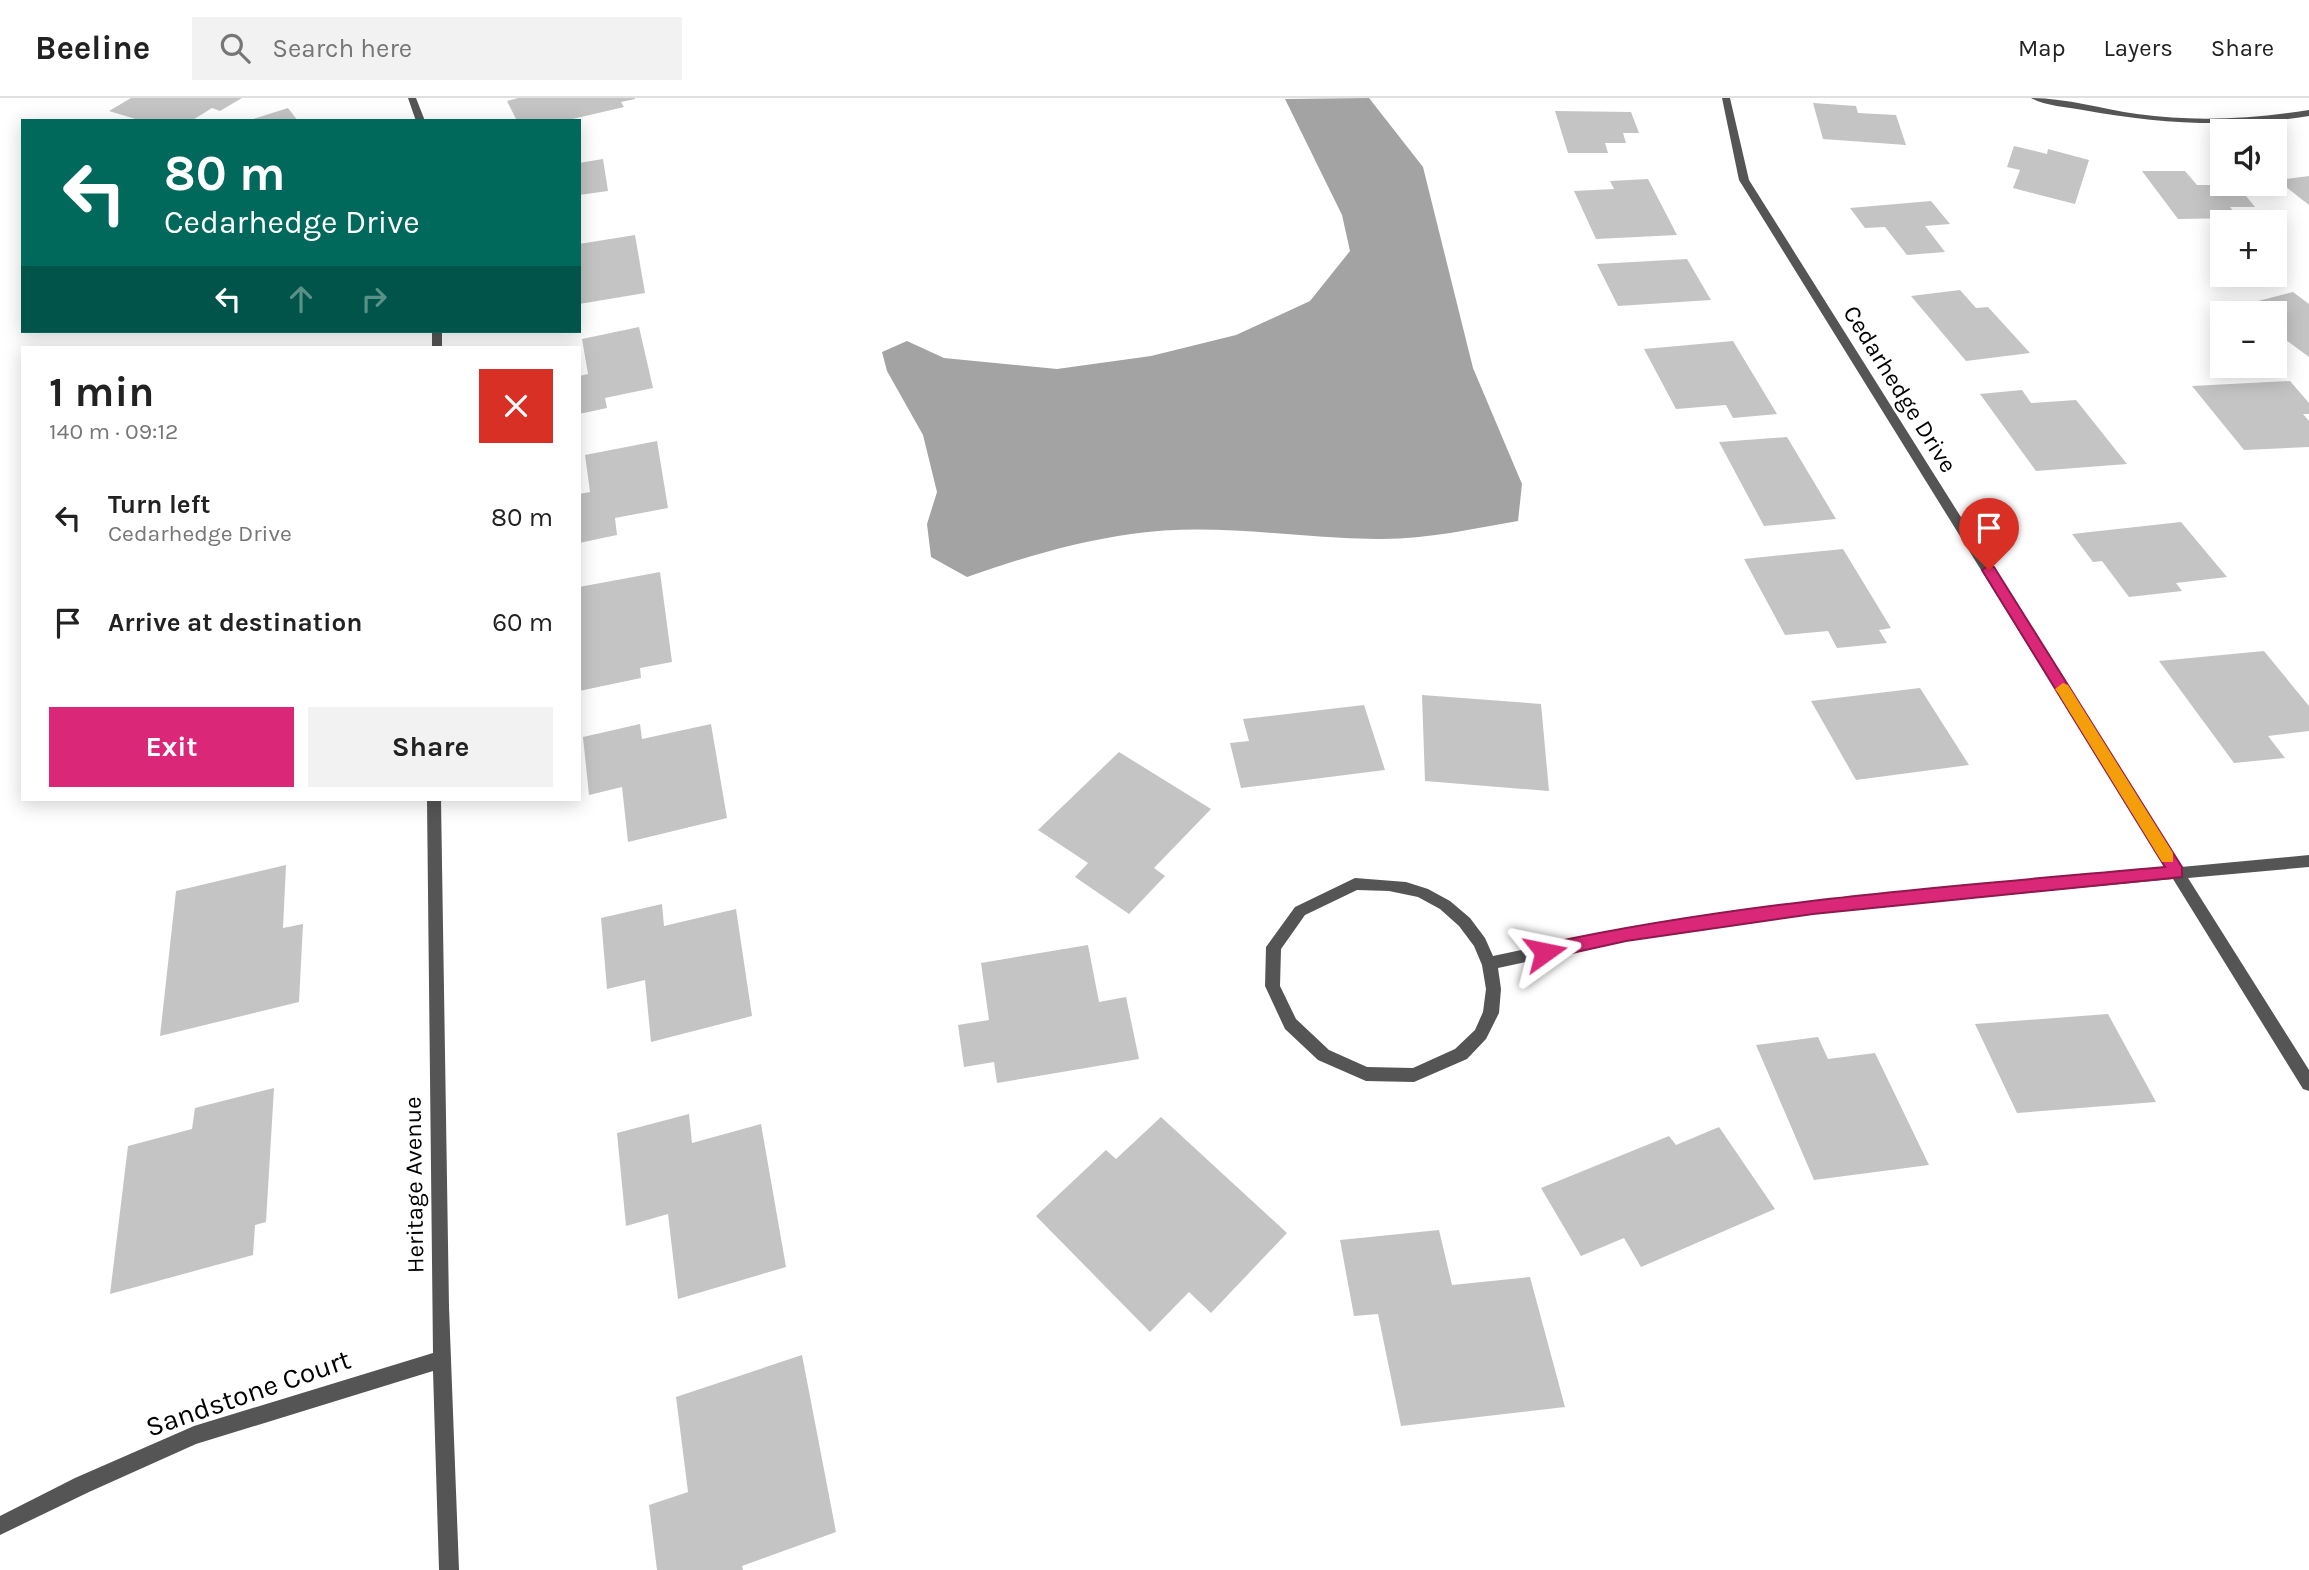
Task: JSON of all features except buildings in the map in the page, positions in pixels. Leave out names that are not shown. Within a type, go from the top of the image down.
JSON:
[{"type":"street","points":[[412,98],[420,119]]},
{"type":"street","name":"Cedarhedge Drive","points":[[1726,98],[1744,180],[2309,1084]]},
{"type":"street","points":[[2035,98],[2171,123],[2256,121],[2309,113]]},
{"type":"street","name":"Heritage Avenue","points":[[434,801],[449,1570]]},
{"type":"street","points":[[1491,963],[1626,934],[1813,907],[2309,861]]},
{"type":"street","points":[[1355,884],[1389,884],[1423,893],[1453,911],[1476,935],[1491,963],[1494,997],[1484,1028],[1462,1054],[1430,1071],[1392,1076],[1353,1070],[1317,1052],[1289,1026],[1274,995],[1271,963],[1278,934],[1298,910],[1323,893],[1355,884]]},
{"type":"street","name":"Sandstone Court","points":[[0,1526],[82,1485],[194,1435],[443,1359]]},
{"type":"shaded area","points":[[1369,98],[1423,167],[1473,368],[1522,484],[1518,521],[1394,539],[1223,530],[1131,534],[1069,546],[967,577],[931,557],[927,524],[937,492],[923,435],[887,371],[882,352],[907,341],[944,358],[1057,369],[1151,356],[1236,335],[1310,301],[1350,251],[1342,215],[1285,99]]},
{"type":"slow traffic","points":[[2063,689],[2167,858]]},
{"type":"route","points":[[1545,952],[1626,934],[1813,907],[2177,872],[1989,570]]}]
